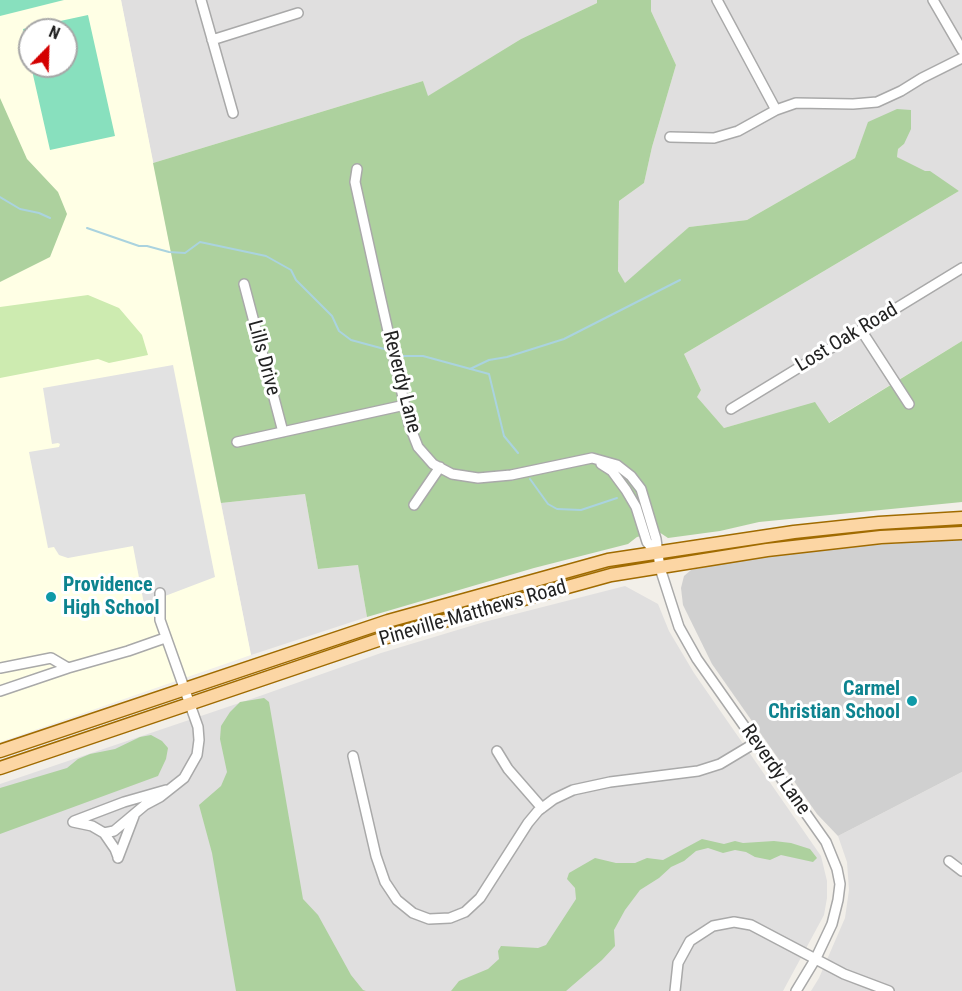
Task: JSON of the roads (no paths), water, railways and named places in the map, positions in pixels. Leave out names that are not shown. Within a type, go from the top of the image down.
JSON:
[{"type":"main road","name":"Pineville-Matthews Road","points":[[0,768],[388,621],[608,561],[794,532],[879,523],[962,518]]},
{"type":"main road","name":"Pineville-Matthews Road","points":[[0,751],[393,635],[611,575],[880,537],[962,533]]},
{"type":"street","points":[[201,0],[233,113]]},
{"type":"street","points":[[717,0],[776,110]]},
{"type":"street","points":[[933,0],[962,50]]},
{"type":"street","points":[[212,40],[298,13]]},
{"type":"street","points":[[670,137],[714,138],[738,131],[776,110],[796,103],[877,102],[962,58]]},
{"type":"street","name":"Reverdy Lane","points":[[357,169],[355,182],[409,424],[418,447],[433,464],[452,474],[478,478],[511,475],[592,458],[617,465],[631,476],[641,489],[656,539],[660,568],[679,627],[697,659],[826,842],[837,869],[840,884],[832,924],[816,958],[796,991]]},
{"type":"street","name":"Lost Oak Road","points":[[731,409],[962,268]]},
{"type":"street","name":"Lills Drive","points":[[244,284],[283,432]]},
{"type":"street","points":[[861,330],[909,404]]},
{"type":"street","points":[[237,442],[405,405]]},
{"type":"street","points":[[414,505],[440,467]]},
{"type":"street","points":[[160,593],[158,610],[165,638],[199,734],[197,755],[184,778],[168,790],[136,812],[114,831],[102,831],[87,824],[73,822],[102,810],[168,790]]},
{"type":"street","points":[[0,691],[165,638]]},
{"type":"street","points":[[0,668],[51,658],[68,668]]},
{"type":"street","points":[[353,756],[376,856],[385,882],[397,900],[413,913],[429,919],[450,918],[465,912],[480,898],[528,823],[554,799],[573,790],[610,782],[698,771],[720,764],[755,743]]},
{"type":"street","points":[[497,751],[508,769],[542,808]]},
{"type":"street","points":[[102,810],[99,818],[102,831],[115,849],[118,858],[136,812]]},
{"type":"street","points":[[949,861],[962,871]]},
{"type":"street","points":[[675,991],[678,963],[685,948],[696,935],[706,928],[734,922],[751,925],[844,974],[889,991]]},
{"type":"waterway","points":[[0,197],[20,209],[50,218]]},
{"type":"waterway","points":[[87,228],[139,246],[169,252],[185,253],[200,242],[266,256],[291,270],[296,280],[332,316],[339,331],[351,340],[388,350]]},
{"type":"waterway","points":[[470,369],[489,360],[507,357],[564,339],[680,280]]},
{"type":"waterway","points":[[401,356],[423,356],[489,374],[504,436],[518,453]]},
{"type":"waterway","points":[[530,479],[548,504],[557,509],[581,510],[617,498]]},
{"type":"place","name":"Providence High School","points":[[51,597]]},
{"type":"place","name":"Carmel Christian School","points":[[912,701]]}]
